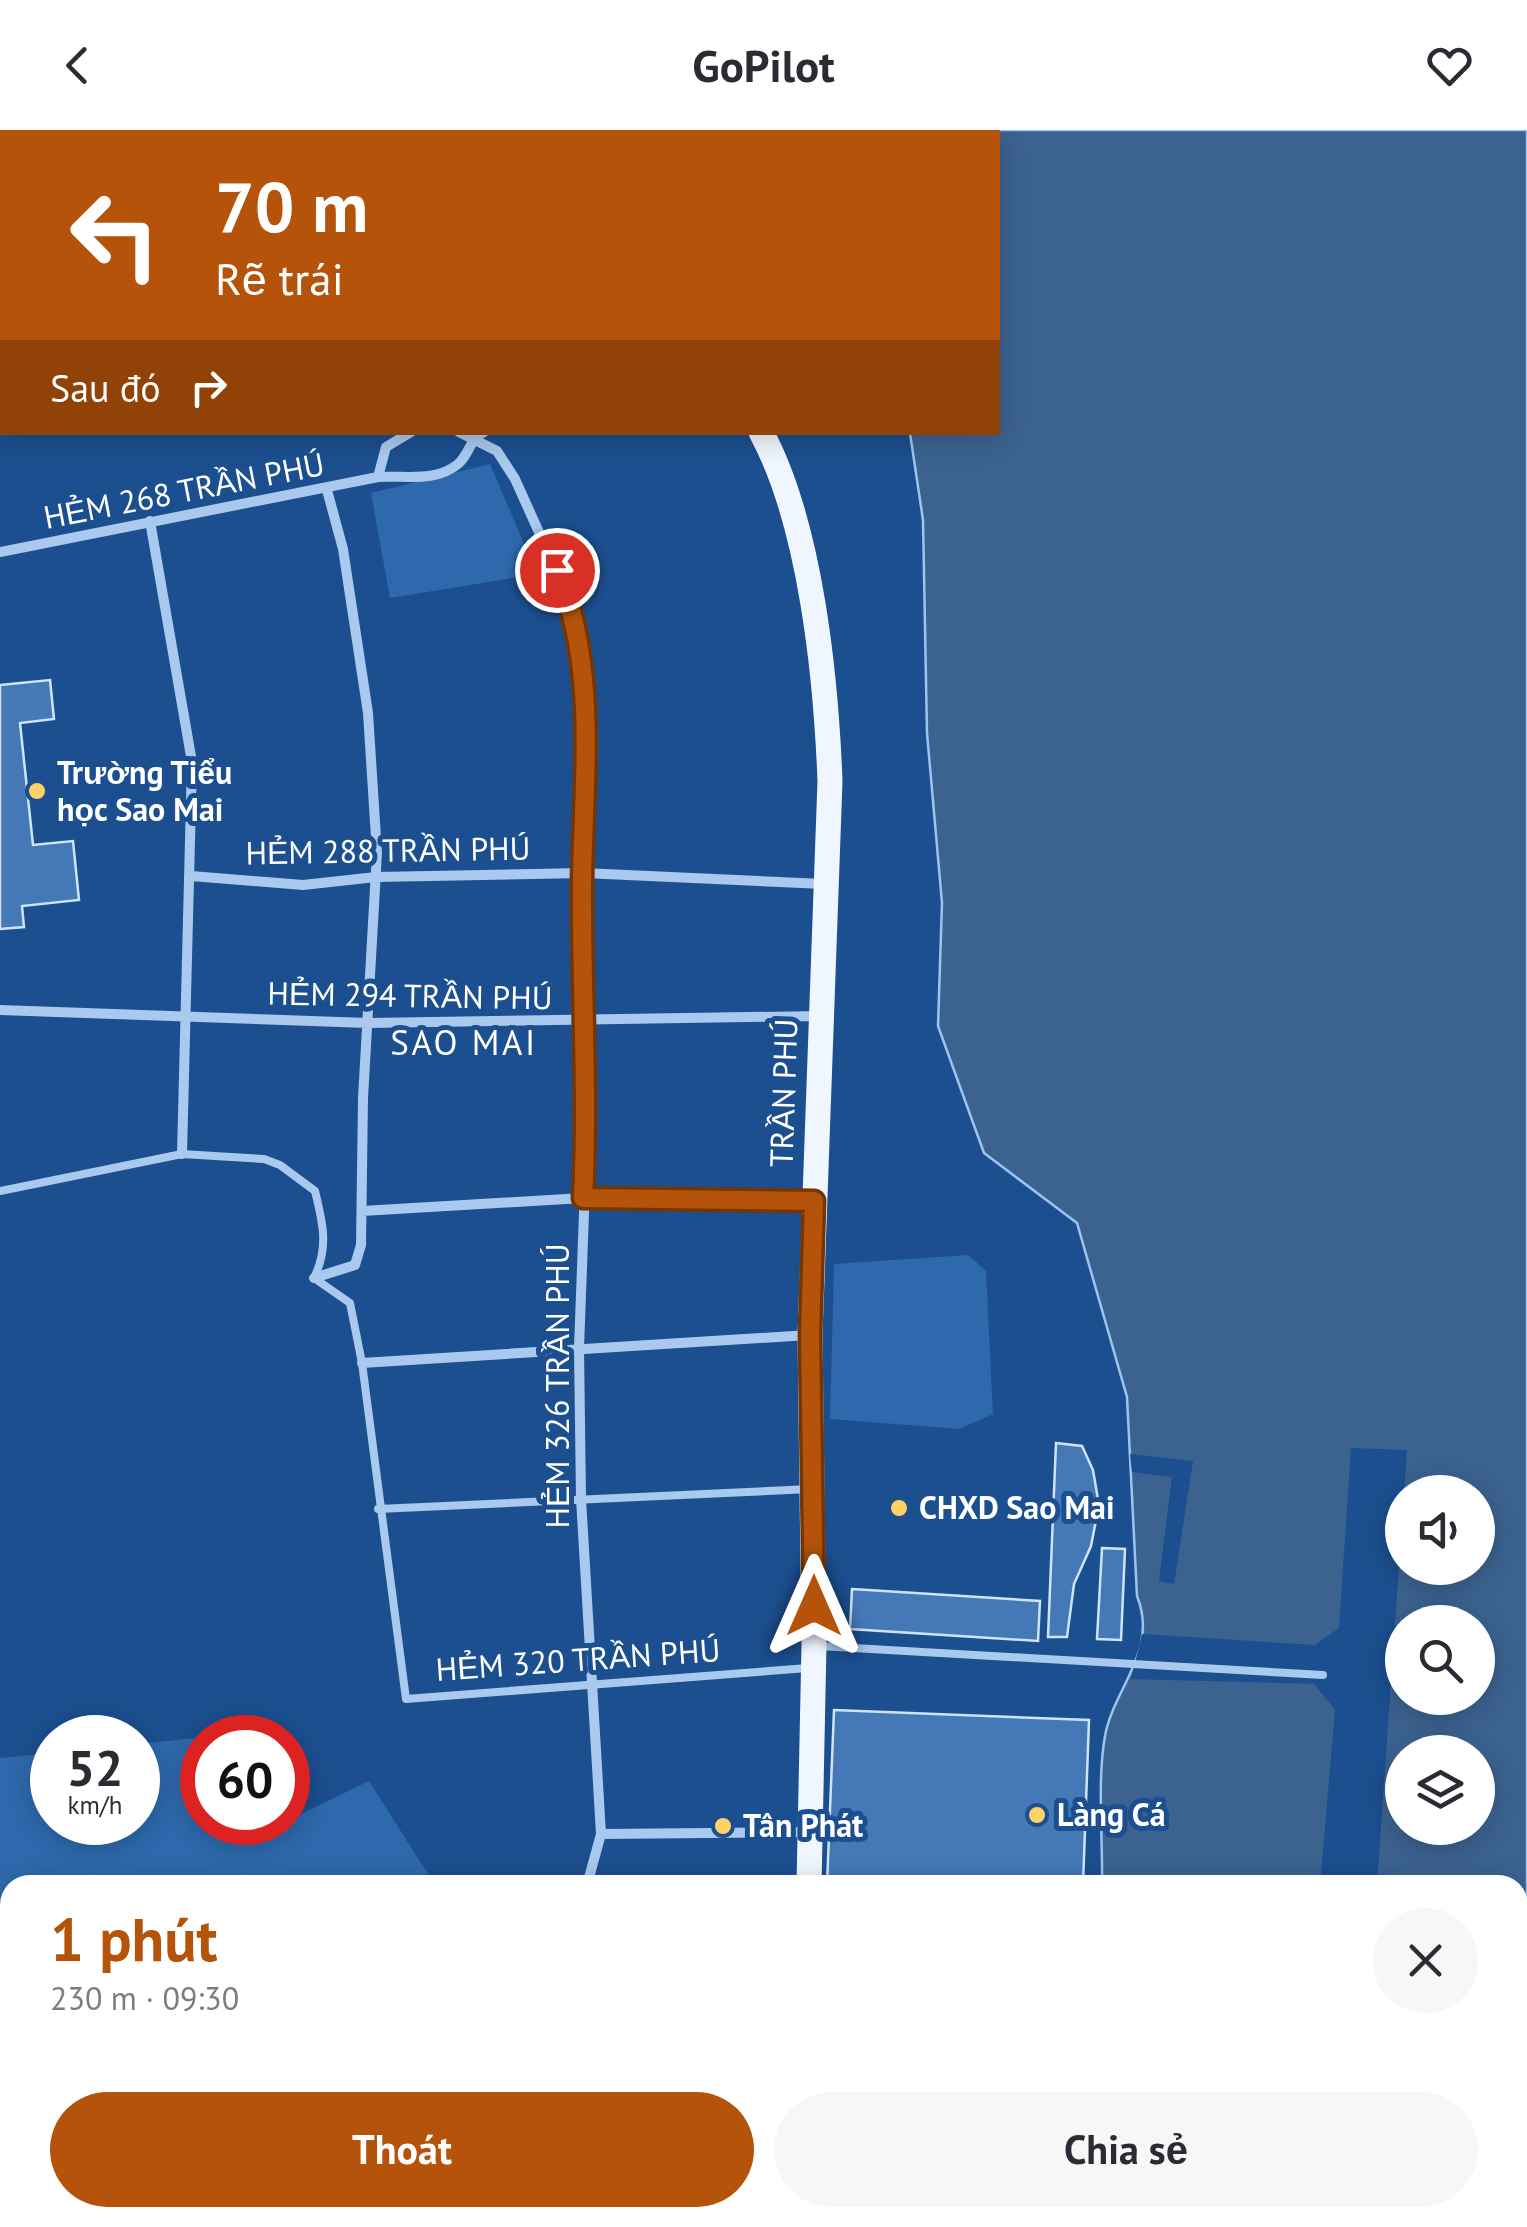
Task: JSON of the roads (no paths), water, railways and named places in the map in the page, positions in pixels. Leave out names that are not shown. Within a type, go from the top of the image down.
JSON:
[{"type":"main road","name":"TRẦN PHÚ","points":[[761,435],[794,523],[827,708],[830,782],[810,1335],[814,1656],[810,1875]]},
{"type":"street","points":[[378,477],[386,448],[406,435]]},
{"type":"street","name":"HẺM 268 TRẦN PHÚ","points":[[0,552],[378,477],[422,478],[460,463],[476,435]]},
{"type":"street","name":"HẺM 326 TRẦN PHÚ","points":[[478,435],[497,451],[515,479],[570,599],[584,668],[581,1500],[601,1834],[590,1875]]},
{"type":"street","points":[[314,1278],[355,1266],[361,1246],[376,877],[368,713],[344,548],[327,490]]},
{"type":"street","points":[[150,521],[192,762],[182,1154]]},
{"type":"street","name":"HẺM 288 TRẦN PHÚ","points":[[191,876],[303,884],[376,877],[582,873],[825,884]]},
{"type":"street","name":"HẺM 294 TRẦN PHÚ","points":[[0,1010],[368,1023],[819,1016]]},
{"type":"street","points":[[362,1211],[583,1198],[814,1201]]},
{"type":"street","points":[[362,1364],[810,1335]]},
{"type":"street","points":[[601,1834],[812,1832]]},
{"type":"lane","points":[[0,1191],[182,1154],[264,1159],[280,1165],[315,1192],[326,1235],[323,1259],[314,1278],[350,1303],[362,1364],[378,1509],[814,1488]]},
{"type":"lane","name":"HẺM 320 TRẦN PHÚ","points":[[378,1509],[406,1698],[814,1656],[1323,1674]]},
{"type":"place","name":"Trường Tiểu học Sao Mai","points":[[37,791]]},
{"type":"place","name":"CHXD Sao Mai","points":[[899,1508]]},
{"type":"place","name":"Làng Cá","points":[[1037,1815]]},
{"type":"place","name":"Tân Phát","points":[[723,1826]]},
{"type":"district","name":"SAO MAI","points":[[464,1043]]}]
